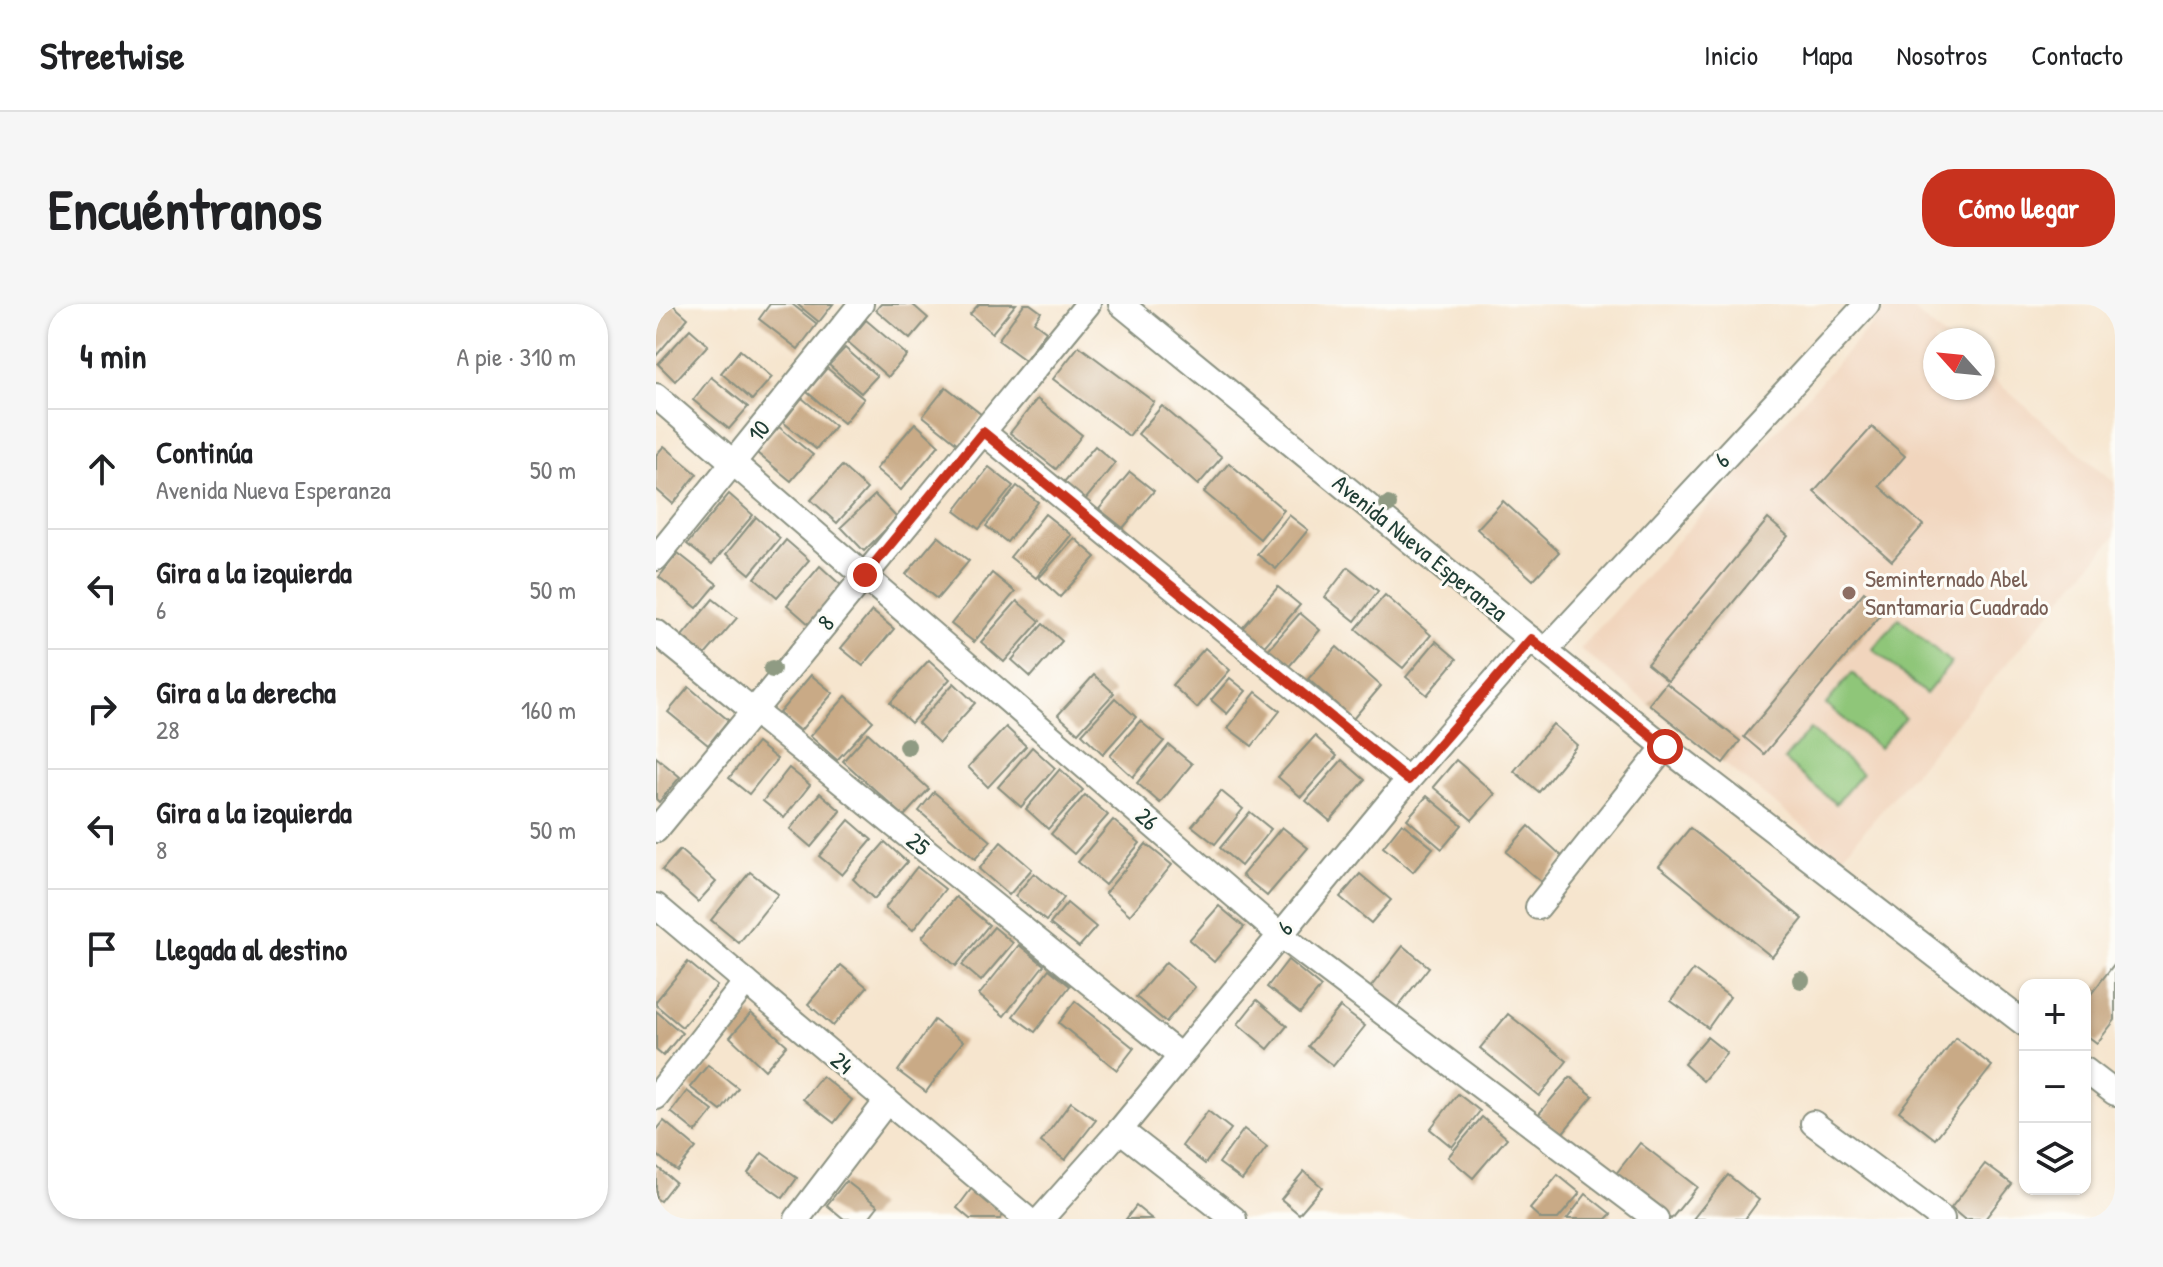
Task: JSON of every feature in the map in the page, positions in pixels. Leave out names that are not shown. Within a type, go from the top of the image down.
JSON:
[{"type":"street","name":"10","points":[[656,558],[861,304]]},
{"type":"street","name":"8","points":[[656,830],[1088,304]]},
{"type":"street","name":"Avenida Nueva Esperanza","points":[[1121,304],[1665,747],[2019,1019]]},
{"type":"street","name":"6","points":[[1041,1219],[1120,1130],[1408,780],[1867,304]]},
{"type":"street","name":"26","points":[[656,396],[1279,934],[1656,1219]]},
{"type":"street","points":[[983,432],[1408,780]]},
{"type":"street","name":"25","points":[[656,632],[1180,1056]]},
{"type":"street","points":[[1538,907],[1665,747]]},
{"type":"street","name":"24","points":[[656,906],[1027,1219]]},
{"type":"street","points":[[656,1097],[746,982]]},
{"type":"street","points":[[2091,1075],[2115,1093]]},
{"type":"street","points":[[797,1219],[887,1101]]},
{"type":"street","points":[[1813,1123],[1942,1219]]},
{"type":"street","points":[[1120,1130],[1234,1219]]},
{"type":"shaded area","name":"Seminternado Abel Santamaria Cuadrado","points":[[1890,304],[1906,304],[1934,328],[1923,328],[1923,400],[1995,400],[1995,380],[2115,483],[2115,536],[1842,857],[1580,649]]},
{"type":"green space","points":[[1899,618],[1951,663],[1926,694],[1873,649]]},
{"type":"green space","points":[[1852,673],[1905,718],[1879,748],[1826,704]]},
{"type":"green space","points":[[1810,729],[1862,773],[1836,804],[1784,760]]},
{"type":"building","points":[[665,304],[672,304],[688,318],[656,356],[656,315]]},
{"type":"building","points":[[770,304],[792,304],[817,324],[798,349],[759,319]]},
{"type":"building","points":[[797,304],[833,304],[819,322]]},
{"type":"building","points":[[881,304],[912,304],[928,318],[910,339],[876,310]]},
{"type":"building","points":[[979,304],[1016,304],[992,333],[970,314]]},
{"type":"building","points":[[1024,304],[1030,304],[1041,312],[1034,322],[1046,331],[1025,360],[998,340]]},
{"type":"building","points":[[866,320],[907,355],[888,377],[848,342]]},
{"type":"building","points":[[690,329],[708,345],[675,381],[658,364]]},
{"type":"building","points":[[1079,346],[1154,402],[1129,436],[1053,379]]},
{"type":"building","points":[[845,348],[877,376],[861,393],[829,365]]},
{"type":"building","points":[[740,350],[772,377],[752,400],[721,373]]},
{"type":"building","points":[[827,368],[864,399],[844,423],[807,392]]},
{"type":"building","points":[[711,377],[748,407],[729,429],[693,400]]},
{"type":"building","points":[[946,387],[982,415],[958,444],[923,416]]},
{"type":"building","points":[[802,398],[835,426],[816,449],[783,422]]},
{"type":"building","points":[[1037,399],[1082,435],[1056,469],[1010,433]]},
{"type":"building","points":[[1162,406],[1222,457],[1198,485],[1138,434]]},
{"type":"building","points":[[915,423],[939,445],[901,490],[876,469]]},
{"type":"building","points":[[779,427],[813,455],[791,481],[757,453]]},
{"type":"building","points":[[1872,427],[1905,456],[1879,486],[1923,525],[1892,561],[1814,492]]},
{"type":"building","points":[[664,446],[697,474],[673,504],[656,489],[656,455]]},
{"type":"building","points":[[1095,446],[1115,463],[1085,500],[1064,482]]},
{"type":"building","points":[[1229,463],[1284,510],[1260,539],[1204,492]]},
{"type":"building","points":[[842,466],[867,489],[837,523],[811,500]]},
{"type":"building","points":[[989,467],[1013,486],[979,529],[955,511]]},
{"type":"building","points":[[1130,472],[1154,491],[1123,528],[1099,509]]},
{"type":"building","points":[[1017,486],[1038,502],[1007,542],[986,526]]},
{"type":"building","points":[[729,494],[753,515],[712,564],[687,544]]},
{"type":"building","points":[[875,495],[897,518],[864,551],[841,527]]},
{"type":"building","points":[[1503,501],[1559,552],[1533,580],[1477,529]]},
{"type":"building","points":[[1045,514],[1071,535],[1036,578],[1010,557]]},
{"type":"building","points":[[1289,515],[1308,530],[1276,569],[1257,554]]},
{"type":"building","points":[[756,517],[780,538],[750,574],[726,554]]},
{"type":"building","points":[[1768,519],[1788,536],[1668,681],[1647,664]]},
{"type":"building","points":[[938,536],[969,561],[937,599],[906,574]]},
{"type":"building","points":[[1074,538],[1096,557],[1060,597],[1039,578]]},
{"type":"building","points":[[786,540],[809,560],[777,597],[755,578]]},
{"type":"building","points":[[678,553],[717,584],[697,608],[659,577]]},
{"type":"building","points":[[820,566],[843,587],[810,625],[787,605]]},
{"type":"building","points":[[1348,567],[1378,591],[1355,621],[1325,597]]},
{"type":"building","points":[[992,573],[1015,592],[974,642],[951,624]]},
{"type":"building","points":[[1278,587],[1300,605],[1261,650],[1239,632]]},
{"type":"building","points":[[1864,592],[1885,610],[1764,754],[1744,737]]},
{"type":"building","points":[[1385,595],[1431,635],[1403,668],[1356,629]]},
{"type":"building","points":[[713,599],[737,618],[705,655],[682,636]]},
{"type":"building","points":[[1017,601],[1040,621],[1004,662],[981,642]]},
{"type":"building","points":[[872,611],[894,629],[863,666],[841,648]]},
{"type":"building","points":[[1300,613],[1320,630],[1286,670],[1266,652]]},
{"type":"building","points":[[1043,624],[1062,641],[1031,677],[1012,660]]},
{"type":"building","points":[[1436,641],[1457,659],[1427,695],[1406,677]]},
{"type":"building","points":[[1337,647],[1381,686],[1353,719],[1308,679]]},
{"type":"building","points":[[1205,648],[1230,670],[1197,708],[1172,685]]},
{"type":"building","points":[[929,660],[950,679],[911,723],[890,703]]},
{"type":"building","points":[[811,675],[833,693],[800,731],[779,713]]},
{"type":"building","points":[[1094,675],[1114,693],[1078,733],[1058,715]]},
{"type":"building","points":[[1230,678],[1246,691],[1227,714],[1211,700]]},
{"type":"building","points":[[954,683],[975,703],[939,743],[918,723]]},
{"type":"building","points":[[1666,683],[1740,741],[1723,763],[1649,704]]},
{"type":"building","points":[[689,687],[728,720],[708,745],[668,712]]},
{"type":"building","points":[[1256,692],[1280,711],[1252,746],[1228,728]]},
{"type":"building","points":[[846,696],[873,721],[837,760],[810,736]]},
{"type":"building","points":[[1115,698],[1136,717],[1103,754],[1082,734]]},
{"type":"building","points":[[1140,721],[1164,741],[1133,777],[1110,756]]},
{"type":"building","points":[[1553,724],[1577,745],[1539,792],[1514,771]]},
{"type":"building","points":[[1006,727],[1026,746],[988,787],[968,767]]},
{"type":"building","points":[[868,733],[929,789],[904,816],[843,761]]},
{"type":"building","points":[[1315,736],[1337,756],[1301,797],[1278,777]]},
{"type":"building","points":[[757,743],[777,759],[749,794],[729,778]]},
{"type":"building","points":[[1169,745],[1192,764],[1160,803],[1137,783]]},
{"type":"building","points":[[1032,747],[1055,768],[1021,807],[998,787]]},
{"type":"building","points":[[656,757],[680,777],[659,802],[656,799]]},
{"type":"building","points":[[1342,760],[1365,780],[1330,821],[1306,801]]},
{"type":"building","points":[[1456,760],[1495,794],[1472,820],[1433,787]]},
{"type":"building","points":[[789,768],[810,785],[784,818],[763,801]]},
{"type":"building","points":[[1060,769],[1083,790],[1048,829],[1026,809]]},
{"type":"building","points":[[1221,791],[1243,809],[1215,844],[1192,826]]},
{"type":"building","points":[[934,792],[991,841],[975,859],[919,811]]},
{"type":"building","points":[[820,793],[841,811],[811,847],[790,829]]},
{"type":"building","points":[[1085,795],[1108,815],[1074,854],[1051,834]]},
{"type":"building","points":[[1427,796],[1462,825],[1442,849],[1407,819]]},
{"type":"building","points":[[1250,812],[1271,829],[1241,866],[1220,848]]},
{"type":"building","points":[[849,820],[872,840],[842,875],[819,856]]},
{"type":"building","points":[[1113,820],[1140,843],[1105,885],[1078,862]]},
{"type":"building","points":[[1402,823],[1433,848],[1413,872],[1383,847]]},
{"type":"building","points":[[1529,826],[1563,857],[1541,882],[1506,852]]},
{"type":"building","points":[[1282,827],[1308,848],[1267,896],[1242,875]]},
{"type":"building","points":[[1690,828],[1803,919],[1772,957],[1659,866]]},
{"type":"building","points":[[885,842],[907,862],[874,899],[853,879]]},
{"type":"building","points":[[1001,842],[1032,869],[1009,895],[979,869]]},
{"type":"building","points":[[1146,844],[1172,865],[1130,915],[1105,893]]},
{"type":"building","points":[[680,850],[716,882],[698,902],[662,870]]},
{"type":"building","points":[[917,867],[945,889],[913,930],[885,908]]},
{"type":"building","points":[[750,872],[778,894],[739,943],[711,920]]},
{"type":"building","points":[[1034,873],[1064,898],[1046,921],[1015,896]]},
{"type":"building","points":[[1360,874],[1391,900],[1371,923],[1340,897]]},
{"type":"building","points":[[956,897],[989,925],[956,966],[922,937]]},
{"type":"building","points":[[1067,903],[1096,927],[1079,947],[1050,924]]},
{"type":"building","points":[[1219,906],[1244,927],[1214,962],[1189,940]]},
{"type":"building","points":[[994,927],[1013,943],[981,981],[962,965]]},
{"type":"building","points":[[1019,945],[1044,965],[1004,1016],[979,995]]},
{"type":"building","points":[[1403,946],[1429,967],[1396,1009],[1370,988]]},
{"type":"building","points":[[1288,960],[1321,987],[1300,1013],[1267,987]]},
{"type":"building","points":[[688,962],[717,986],[682,1027],[656,1005],[656,1001]]},
{"type":"building","points":[[1166,962],[1195,987],[1166,1022],[1136,997]]},
{"type":"building","points":[[2115,963],[2115,1020],[2097,1043],[2091,1038],[2091,994]]},
{"type":"building","points":[[841,965],[867,987],[833,1026],[808,1004]]},
{"type":"building","points":[[1049,969],[1070,986],[1035,1032],[1013,1016]]},
{"type":"building","points":[[1693,970],[1730,997],[1708,1028],[1671,1001]]},
{"type":"building","points":[[1257,1000],[1287,1026],[1268,1049],[1238,1024]]},
{"type":"building","points":[[1075,1001],[1134,1048],[1117,1070],[1059,1023]]},
{"type":"building","points":[[1340,1007],[1365,1026],[1333,1066],[1308,1046]]},
{"type":"building","points":[[656,1011],[682,1033],[663,1056],[656,1050]]},
{"type":"building","points":[[751,1013],[787,1045],[765,1070],[730,1037]]},
{"type":"building","points":[[1508,1014],[1567,1061],[1539,1096],[1480,1048]]},
{"type":"building","points":[[934,1020],[963,1041],[926,1092],[898,1071]]},
{"type":"building","points":[[1707,1037],[1727,1053],[1703,1081],[1684,1064]]},
{"type":"building","points":[[1956,1038],[1992,1066],[1935,1139],[1899,1111]]},
{"type":"building","points":[[708,1065],[738,1088],[721,1111],[690,1087]]},
{"type":"building","points":[[822,1076],[852,1100],[834,1123],[803,1099]]},
{"type":"building","points":[[1570,1077],[1593,1096],[1561,1135],[1538,1115]]},
{"type":"building","points":[[687,1091],[713,1111],[696,1132],[671,1112]]},
{"type":"building","points":[[1458,1094],[1480,1111],[1452,1147],[1430,1129]]},
{"type":"building","points":[[1071,1102],[1096,1120],[1065,1160],[1041,1142]]},
{"type":"building","points":[[1208,1111],[1231,1129],[1205,1164],[1182,1146]]},
{"type":"building","points":[[1482,1117],[1507,1138],[1473,1178],[1448,1157]]},
{"type":"building","points":[[664,1121],[696,1148],[677,1171],[656,1154],[656,1131]]},
{"type":"building","points":[[1244,1129],[1267,1147],[1242,1180],[1219,1163]]},
{"type":"building","points":[[1640,1143],[1697,1187],[1671,1219],[1615,1175]]},
{"type":"building","points":[[762,1153],[797,1178],[783,1198],[748,1173]]},
{"type":"building","points":[[1985,1164],[2012,1184],[1985,1219],[1964,1219],[1951,1208]]},
{"type":"building","points":[[656,1166],[675,1182],[660,1201],[656,1198]]},
{"type":"building","points":[[1304,1171],[1322,1187],[1299,1214],[1281,1199]]},
{"type":"building","points":[[1558,1175],[1580,1193],[1558,1219],[1541,1219],[1530,1209]]},
{"type":"building","points":[[1728,1175],[1759,1200],[1745,1219],[1693,1219]]},
{"type":"building","points":[[846,1181],[878,1206],[868,1219],[844,1219],[827,1205]]},
{"type":"building","points":[[972,1188],[1004,1214],[1000,1219],[970,1219],[957,1208]]},
{"type":"building","points":[[1586,1194],[1611,1214],[1606,1219],[1567,1219]]},
{"type":"building","points":[[1136,1206],[1152,1219],[1126,1219]]},
{"type":"place","name":"Seminternado Abel Santamaria Cuadrado","points":[[1849,593]]},
{"type":"route","points":[[865,575],[983,432],[1408,780],[1531,639],[1665,747]]}]
